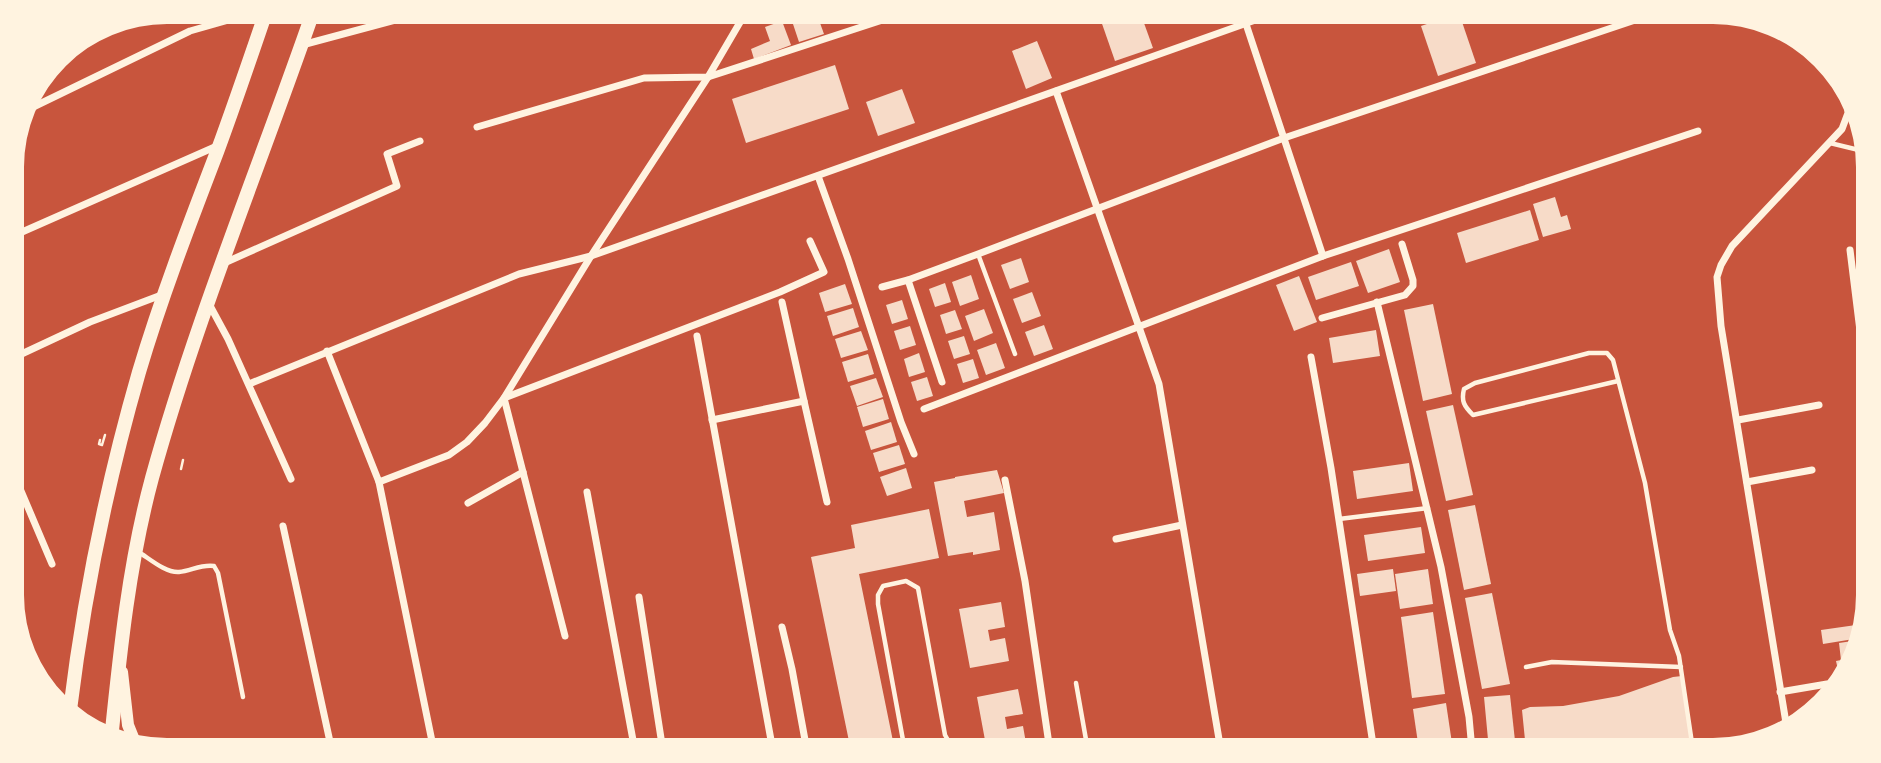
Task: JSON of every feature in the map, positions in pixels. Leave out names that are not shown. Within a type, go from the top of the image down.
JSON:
[{"type":"main road","points":[[71,701],[99,531],[139,371],[163,294],[263,24]]},
{"type":"main road","points":[[112,727],[120,654],[136,551],[152,480],[207,300],[309,24]]},
{"type":"main road","points":[[120,654],[128,725],[132,734]]},
{"type":"street","points":[[39,104],[190,32],[216,24]]},
{"type":"street","points":[[301,45],[380,24]]},
{"type":"street","points":[[379,482],[449,455],[467,442],[504,398],[739,24]]},
{"type":"street","points":[[477,127],[644,78],[708,77],[870,24]]},
{"type":"street","points":[[249,384],[519,274],[591,256],[1246,24],[1323,256]]},
{"type":"street","points":[[882,287],[908,280],[1284,138],[1614,24]]},
{"type":"street","points":[[1056,91],[1159,383],[1219,738]]},
{"type":"street","points":[[1785,719],[1717,278],[1732,246],[1842,129],[1847,116]]},
{"type":"street","points":[[924,409],[1323,256],[1698,131]]},
{"type":"street","points":[[220,265],[397,186],[387,154],[420,141]]},
{"type":"street","points":[[25,231],[219,145]]},
{"type":"street","points":[[818,176],[914,454]]},
{"type":"street","points":[[504,398],[768,297],[824,272],[810,241]]},
{"type":"street","points":[[1322,317],[1405,295],[1413,286],[1413,280],[1402,244]]},
{"type":"street","points":[[1850,250],[1856,298]]},
{"type":"street","points":[[908,280],[942,382]]},
{"type":"street","points":[[25,353],[90,322],[163,294]]},
{"type":"street","points":[[207,300],[249,384],[291,479]]},
{"type":"street","points":[[782,302],[827,502]]},
{"type":"street","points":[[1377,302],[1441,567],[1470,738]]},
{"type":"street","points":[[697,336],[771,738]]},
{"type":"street","points":[[327,351],[379,482],[431,738]]},
{"type":"street","points":[[1311,358],[1339,519],[1372,738]]},
{"type":"street","points":[[504,398],[565,636]]},
{"type":"street","points":[[712,420],[804,401]]},
{"type":"street","points":[[1738,420],[1819,405]]},
{"type":"street","points":[[1748,482],[1811,470]]},
{"type":"street","points":[[468,503],[523,472]]},
{"type":"street","points":[[1005,480],[1025,580],[1048,738]]},
{"type":"street","points":[[587,492],[633,738]]},
{"type":"street","points":[[24,498],[52,564]]},
{"type":"street","points":[[1116,539],[1182,525]]},
{"type":"street","points":[[283,526],[329,738]]},
{"type":"street","points":[[639,597],[661,738]]},
{"type":"street","points":[[782,626],[805,738]]},
{"type":"street","points":[[1780,692],[1825,684]]},
{"type":"lane","points":[[1829,142],[1855,149]]},
{"type":"lane","points":[[978,254],[1015,354]]},
{"type":"lane","points":[[1618,381],[1473,415],[1465,407],[1462,398],[1464,388],[1475,383],[1598,352],[1607,353],[1613,360],[1646,483],[1668,620],[1681,667],[1691,738]]},
{"type":"lane","points":[[1339,519],[1428,508]]},
{"type":"lane","points":[[136,551],[162,567],[177,572],[206,565],[214,566],[218,573],[243,697]]},
{"type":"lane","points":[[903,738],[877,604],[883,586],[906,581],[918,588],[946,738]]},
{"type":"lane","points":[[1526,667],[1552,662],[1681,667]]},
{"type":"lane","points":[[1076,683],[1086,738]]},
{"type":"path","points":[[100,440],[99,444],[102,445],[105,435]]},
{"type":"path","points":[[181,469],[183,460],[186,460],[184,465]]},
{"type":"building","points":[[783,24],[791,45],[754,59],[751,49],[770,41],[765,27]]},
{"type":"building","points":[[793,24],[820,24],[824,34],[799,42]]},
{"type":"building","points":[[1102,24],[1144,24],[1153,48],[1115,61]]},
{"type":"building","points":[[1463,24],[1476,63],[1438,76],[1421,26]]},
{"type":"building","points":[[1037,41],[1052,78],[1026,89],[1012,51]]},
{"type":"building","points":[[835,65],[849,109],[746,143],[732,99]]},
{"type":"building","points":[[902,89],[915,123],[878,136],[866,102]]},
{"type":"building","points":[[1555,197],[1561,217],[1567,215],[1571,229],[1543,237],[1533,204]]},
{"type":"building","points":[[1530,210],[1539,240],[1466,263],[1457,233]]},
{"type":"building","points":[[1389,249],[1400,282],[1368,293],[1356,261]]},
{"type":"building","points":[[1021,258],[1029,282],[1010,289],[1001,265]]},
{"type":"building","points":[[1351,262],[1359,286],[1316,300],[1308,277]]},
{"type":"building","points":[[971,275],[979,299],[960,306],[952,282]]},
{"type":"building","points":[[1299,276],[1317,322],[1294,331],[1276,285]]},
{"type":"building","points":[[945,283],[951,302],[935,307],[929,289]]},
{"type":"building","points":[[845,284],[852,304],[825,312],[819,293]]},
{"type":"building","points":[[1032,292],[1041,316],[1022,323],[1013,299]]},
{"type":"building","points":[[902,300],[908,319],[892,324],[886,305]]},
{"type":"building","points":[[1433,304],[1452,394],[1423,401],[1404,310]]},
{"type":"building","points":[[853,308],[859,327],[833,336],[827,316]]},
{"type":"building","points":[[984,309],[993,333],[974,341],[965,316]]},
{"type":"building","points":[[955,310],[962,329],[946,334],[940,315]]},
{"type":"building","points":[[1044,325],[1053,349],[1034,356],[1025,332]]},
{"type":"building","points":[[910,326],[916,345],[900,350],[894,331]]},
{"type":"building","points":[[1376,330],[1380,356],[1333,363],[1329,338]]},
{"type":"building","points":[[861,331],[868,350],[841,358],[835,339]]},
{"type":"building","points":[[964,336],[970,354],[954,359],[948,341]]},
{"type":"building","points":[[996,343],[1005,368],[986,375],[977,350]]},
{"type":"building","points":[[919,353],[925,372],[909,377],[904,359]]},
{"type":"building","points":[[868,354],[874,374],[848,382],[842,362]]},
{"type":"building","points":[[973,359],[979,378],[963,383],[957,364]]},
{"type":"building","points":[[927,377],[933,396],[917,401],[911,382]]},
{"type":"building","points":[[876,378],[883,397],[857,406],[850,386]]},
{"type":"building","points":[[883,399],[889,419],[863,427],[857,407]]},
{"type":"building","points":[[1453,405],[1473,495],[1446,501],[1426,411]]},
{"type":"building","points":[[891,422],[897,442],[871,450],[865,431]]},
{"type":"building","points":[[899,445],[905,464],[879,472],[873,453]]},
{"type":"building","points":[[1409,463],[1413,491],[1357,499],[1353,471]]},
{"type":"building","points":[[906,468],[912,488],[887,496],[880,477]]},
{"type":"building","points":[[997,470],[1004,493],[964,501],[967,517],[994,512],[1000,550],[948,556],[934,482]]},
{"type":"building","points":[[1475,505],[1491,584],[1464,590],[1448,510]]},
{"type":"building","points":[[929,509],[939,558],[859,574],[892,738],[848,738],[811,557],[855,548],[851,525]]},
{"type":"building","points":[[1421,527],[1425,553],[1368,561],[1364,535]]},
{"type":"building","points":[[1393,569],[1396,591],[1360,596],[1357,574]]},
{"type":"building","points":[[1428,569],[1433,604],[1400,609],[1395,574]]},
{"type":"building","points":[[1492,593],[1510,684],[1482,689],[1465,598]]},
{"type":"building","points":[[1001,602],[1005,627],[988,630],[990,641],[1005,638],[1009,661],[970,668],[959,609]]},
{"type":"building","points":[[1433,612],[1445,694],[1412,698],[1401,617]]},
{"type":"building","points":[[1854,625],[1850,640],[1823,644],[1821,630]]},
{"type":"building","points":[[1849,641],[1842,659],[1837,667],[1836,661],[1841,660],[1839,643]]},
{"type":"building","points":[[1682,676],[1691,738],[1525,738],[1522,710],[1619,696]]},
{"type":"building","points":[[1018,689],[1023,714],[1005,717],[1007,729],[1023,726],[1025,738],[985,738],[977,697]]},
{"type":"building","points":[[1510,695],[1515,738],[1488,738],[1484,697]]},
{"type":"building","points":[[1446,703],[1451,738],[1417,738],[1413,709]]}]
